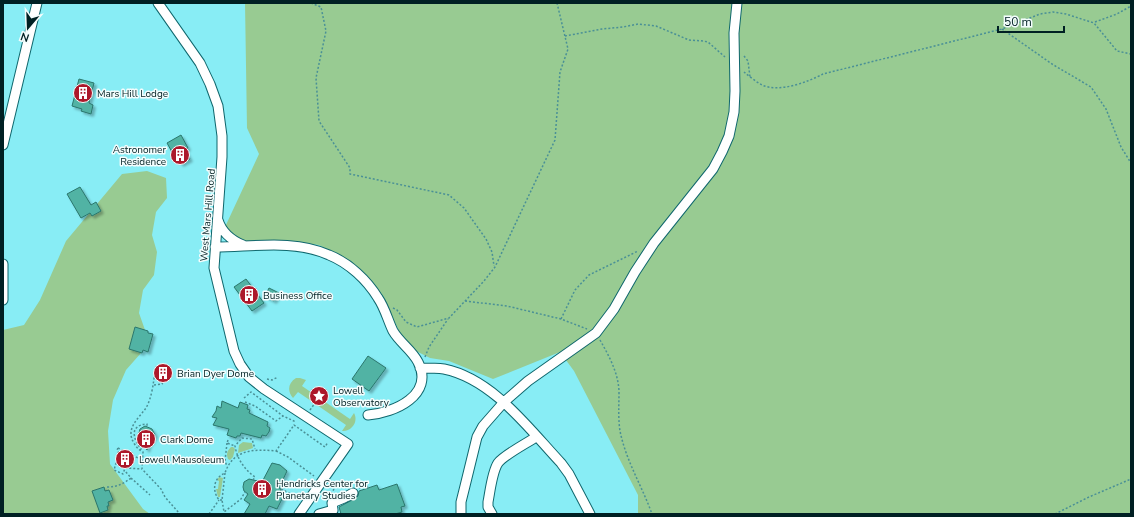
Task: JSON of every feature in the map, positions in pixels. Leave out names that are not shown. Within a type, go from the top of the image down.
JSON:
[{"type":"street","points":[[3,145],[37,3]]},
{"type":"street","name":"West Mars Hill Road","points":[[158,3],[200,63],[218,106],[222,136],[222,157],[214,268],[234,351],[244,371],[249,377],[264,389],[348,444],[302,507]]},
{"type":"street","points":[[461,514],[461,502],[477,436],[483,426],[504,402],[541,371],[596,333],[614,308],[654,243],[713,168],[722,152],[729,136],[734,112],[734,33],[737,3]]},
{"type":"street","points":[[218,218],[220,225],[227,236],[235,242],[248,246]]},
{"type":"street","points":[[215,247],[295,246],[313,249],[329,255],[352,268],[369,285],[379,299],[394,331],[402,344],[418,361],[422,380],[418,389],[410,399],[389,411],[368,415]]},
{"type":"street","points":[[3,264],[3,300]]},
{"type":"street","points":[[420,368],[445,370],[462,375],[489,389],[504,402],[561,463],[569,474],[590,514]]},
{"type":"street","points":[[492,514],[488,507],[488,502],[495,469],[498,463],[503,458],[536,437]]},
{"type":"street","points":[[302,507],[317,514],[333,510],[332,502],[344,498],[352,493]]},
{"type":"path","points":[[311,3],[320,7],[326,31],[316,78],[319,120],[350,168],[350,174],[449,195],[464,208],[486,239],[492,252],[495,267]]},
{"type":"path","points":[[420,368],[429,347],[449,318],[495,267],[555,140],[560,72],[568,49],[557,3]]},
{"type":"path","points":[[1094,23],[1117,14],[1131,6]]},
{"type":"path","points":[[565,36],[638,24],[656,26],[689,40],[703,40],[708,42],[734,66],[762,85],[774,88],[807,83],[823,74],[1002,29],[1040,14],[1052,12],[1066,14],[1094,23],[1117,51],[1131,54]]},
{"type":"path","points":[[1002,29],[1052,64],[1091,87],[1106,109],[1121,147],[1131,163]]},
{"type":"path","points":[[561,319],[575,290],[589,275],[654,243]]},
{"type":"path","points":[[464,301],[507,306],[561,319],[596,333],[609,355],[615,370],[619,391],[618,409],[620,432],[632,471],[646,496],[652,514]]},
{"type":"path","points":[[384,310],[392,307],[397,310],[406,322],[417,327],[449,318]]},
{"type":"path","points":[[142,469],[144,450],[140,450],[131,438],[131,433],[132,427],[146,407],[154,385],[154,378],[156,376],[161,377],[164,380],[162,384],[154,385]]},
{"type":"path","points":[[265,378],[272,380],[278,377]]},
{"type":"path","points":[[244,398],[251,392],[284,416],[296,422]]},
{"type":"path","points":[[310,410],[314,403],[323,402],[328,395]]},
{"type":"path","points":[[245,402],[255,406],[276,421],[284,416]]},
{"type":"path","points":[[140,450],[141,449],[134,436],[134,432],[136,428],[142,424],[147,424],[147,427]]},
{"type":"path","points":[[276,450],[294,425],[325,447],[330,440]]},
{"type":"path","points":[[254,480],[255,477],[246,469],[237,456],[236,446],[242,438],[252,439],[255,449]]},
{"type":"path","points":[[227,466],[225,461],[228,440]]},
{"type":"path","points":[[227,443],[236,446]]},
{"type":"path","points":[[142,460],[118,448],[117,450],[119,453],[114,470],[123,474],[125,468],[142,469],[161,489],[165,497],[180,514]]},
{"type":"path","points":[[245,492],[241,499],[223,513],[220,500],[227,466],[237,456],[255,449],[276,450],[302,467],[318,480]]},
{"type":"path","points":[[124,471],[150,495]]},
{"type":"path","points":[[220,500],[214,492],[219,476],[225,473]]},
{"type":"path","points":[[107,487],[114,487],[122,484],[131,478]]},
{"type":"path","points":[[1055,514],[1089,497],[1131,480]]},
{"type":"path","points":[[281,489],[295,496],[302,507]]},
{"type":"path","points":[[209,514],[220,500]]},
{"type":"green space","points":[[245,3],[1131,3],[1131,514],[638,514],[638,495],[574,371],[560,352],[493,379],[449,361],[430,358],[414,350],[402,338],[383,296],[369,278],[348,260],[319,245],[297,242],[241,241],[225,227],[259,154],[247,128]]},
{"type":"green space","points":[[147,171],[166,178],[167,198],[156,212],[152,235],[157,252],[154,275],[143,290],[139,313],[145,330],[141,353],[126,370],[113,400],[108,431],[110,464],[143,509],[150,514],[3,514],[3,330],[24,325],[40,300],[66,241],[122,174]]},
{"type":"green space","points":[[296,378],[306,380],[302,386],[350,419],[354,413],[356,420],[353,426],[348,430],[342,431],[346,425],[298,392],[293,398],[289,387],[291,382]]},
{"type":"green space","points":[[243,442],[252,443],[253,448],[238,453],[239,445]]},
{"type":"green space","points":[[231,447],[235,449],[233,457],[230,460],[228,459],[227,454]]},
{"type":"green space","points":[[219,477],[223,478],[220,497],[218,497],[216,489],[218,489],[219,481],[217,480]]},
{"type":"building","name":"Mars Hill Lodge","points":[[79,79],[94,83],[89,103],[93,105],[91,114],[72,106]]},
{"type":"building","name":"Astronomer Residence","points":[[181,135],[188,148],[185,150],[190,159],[181,164],[179,160],[177,161],[167,143]]},
{"type":"building","points":[[80,187],[91,205],[96,202],[101,211],[92,216],[90,213],[81,218],[67,194]]},
{"type":"building","name":"Business Office","points":[[246,279],[264,303],[252,311],[234,287]]},
{"type":"building","points":[[269,288],[279,293],[274,301],[265,296]]},
{"type":"building","points":[[135,327],[153,334],[148,352],[143,350],[142,353],[129,349]]},
{"type":"building","points":[[368,356],[386,368],[369,391],[352,379]]},
{"type":"building","name":"Brian Dyer Dome","points":[[162,369],[165,370],[165,376],[162,377],[159,376],[158,373],[159,370]]},
{"type":"building","points":[[222,401],[238,408],[240,402],[248,405],[247,409],[250,410],[249,413],[268,422],[267,426],[270,428],[269,432],[266,436],[262,435],[261,438],[241,433],[240,436],[237,436],[236,438],[227,435],[229,429],[213,425],[217,418],[212,417],[217,406],[221,408]]},
{"type":"building","name":"Clark Dome","points":[[145,426],[152,429],[155,435],[149,443],[147,450],[138,437],[140,429]]},
{"type":"building","name":"Hendricks Center for Planetary Studies","points":[[272,463],[280,465],[287,471],[279,488],[281,489],[279,494],[283,497],[277,509],[269,506],[265,514],[244,514],[250,504],[244,500],[248,494],[244,491],[244,482],[249,479],[262,482]]},
{"type":"building","points":[[397,484],[405,506],[401,507],[402,512],[395,514],[341,514],[339,507],[356,498],[359,491],[377,485],[379,490]]},
{"type":"building","points":[[104,487],[105,491],[109,490],[113,500],[108,502],[108,510],[100,513],[92,491]]},
{"type":"place","name":"Mars Hill Lodge","points":[[83,93]]},
{"type":"place","name":"Astronomer Residence","points":[[180,155]]},
{"type":"place","name":"Business Office","points":[[249,295]]},
{"type":"place","name":"Brian Dyer Dome","points":[[163,373]]},
{"type":"place","name":"Lowell Observatory","points":[[319,396]]},
{"type":"place","name":"Clark Dome","points":[[146,439]]},
{"type":"place","name":"Lowell Mausoleum","points":[[125,459]]},
{"type":"place","name":"Hendricks Center for Planetary Studies","points":[[262,489]]}]
